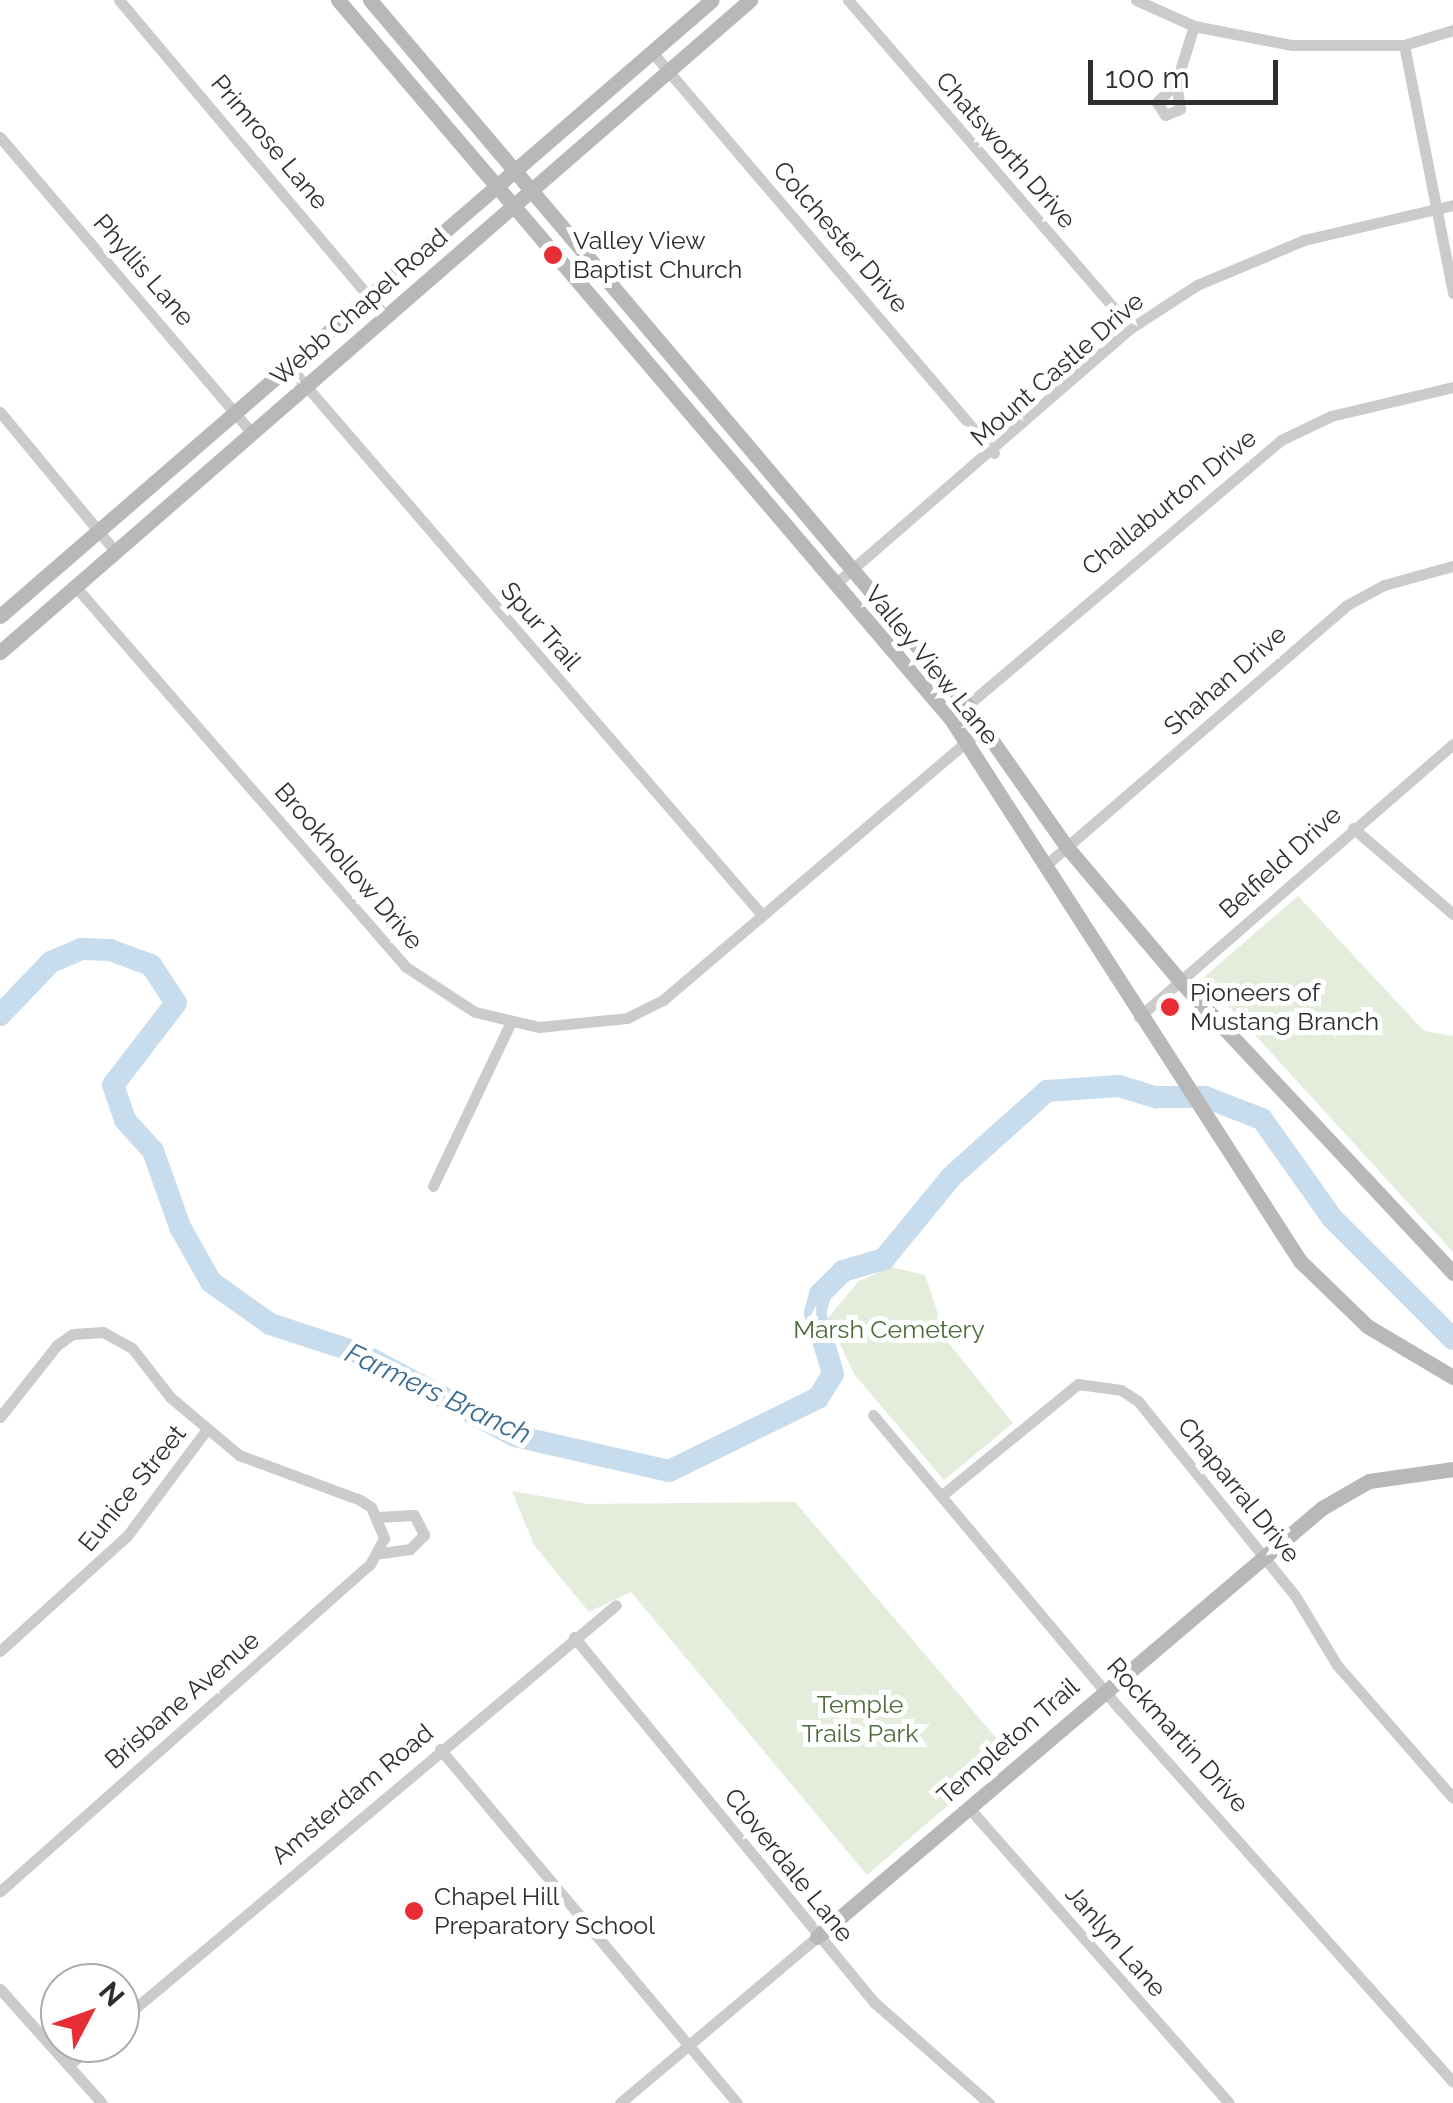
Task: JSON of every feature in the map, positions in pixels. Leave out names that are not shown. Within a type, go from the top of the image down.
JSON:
[{"type":"main road","name":"Valley View Lane","points":[[338,0],[510,208],[950,719],[1046,864],[1139,1017],[1320,1284],[1367,1326],[1453,1377]]},
{"type":"main road","name":"Webb Chapel Road","points":[[0,616],[368,293],[712,0]]},
{"type":"main road","name":"Webb Chapel Road","points":[[0,652],[750,0]]},
{"type":"main road","name":"Valley View Lane","points":[[372,3],[967,704],[1066,846],[1180,981],[1453,1274]]},
{"type":"main road","points":[[356,22],[372,3]]},
{"type":"main road","name":"Templeton Trail","points":[[817,1938],[1261,1557],[1348,1490],[1405,1473],[1453,1469]]},
{"type":"street","name":"Primrose Lane","points":[[119,0],[385,316]]},
{"type":"street","name":"Chatsworth Drive","points":[[848,0],[1131,328]]},
{"type":"street","points":[[1136,0],[1194,26],[1292,45],[1404,46],[1453,30]]},
{"type":"street","points":[[1176,83],[1194,26]]},
{"type":"street","points":[[1404,46],[1453,294]]},
{"type":"street","name":"Colchester Drive","points":[[652,52],[994,453]]},
{"type":"street","name":"Phyllis Lane","points":[[0,137],[252,434]]},
{"type":"street","name":"Mount Castle Drive","points":[[834,585],[994,453],[1131,328],[1197,285],[1304,240],[1453,206]]},
{"type":"street","name":"Spur Trail","points":[[288,365],[762,915]]},
{"type":"street","name":"Challaburton Drive","points":[[950,719],[1281,440],[1331,416],[1453,387]]},
{"type":"street","points":[[0,412],[116,552]]},
{"type":"street","name":"Shahan Drive","points":[[1046,864],[1347,606],[1384,585],[1453,566]]},
{"type":"street","name":"Brookhollow Drive","points":[[75,586],[406,968],[456,1003],[511,1022],[572,1026],[643,1012],[681,988],[983,728]]},
{"type":"street","name":"Belfield Drive","points":[[1139,1017],[1453,744]]},
{"type":"street","points":[[1353,828],[1453,914]]},
{"type":"street","points":[[433,1186],[511,1022]]},
{"type":"street","points":[[0,1417],[57,1346],[94,1330],[132,1348],[170,1397],[239,1455],[360,1500],[377,1517],[384,1538],[381,1553]]},
{"type":"street","name":"Chaparral Drive","points":[[941,1496],[1078,1384],[1102,1382],[1138,1401],[1261,1557],[1337,1665],[1453,1798]]},
{"type":"street","name":"Rockmartin Drive","points":[[873,1415],[1106,1690],[1453,2082]]},
{"type":"street","name":"Eunice Street","points":[[0,1651],[114,1549],[207,1429]]},
{"type":"street","name":"Brisbane Avenue","points":[[0,1891],[381,1553],[410,1549],[424,1535],[414,1515],[377,1517]]},
{"type":"street","name":"Amsterdam Road","points":[[140,2005],[440,1748],[616,1604]]},
{"type":"street","name":"Cloverdale Lane","points":[[574,1637],[817,1938],[911,2038],[989,2103]]},
{"type":"street","points":[[440,1748],[737,2103]]},
{"type":"street","name":"Janlyn Lane","points":[[969,1808],[1229,2103]]},
{"type":"street","name":"Templeton Trail","points":[[620,2103],[817,1938]]},
{"type":"street","points":[[0,1989],[102,2103]]},
{"type":"green space","points":[[1298,896],[1424,1031],[1453,1036],[1453,1252],[1203,978]]},
{"type":"green space","name":"Marsh Cemetery","points":[[891,1267],[925,1275],[947,1341],[1013,1423],[944,1480],[854,1374],[828,1318],[859,1281]]},
{"type":"green space","name":"Temple Trails Park","points":[[512,1491],[587,1504],[795,1502],[1009,1753],[867,1875],[631,1592],[589,1612],[534,1545]]},
{"type":"waterway","name":"Farmers Branch","points":[[0,1015],[51,962],[81,949],[110,950],[151,965],[176,1003],[113,1085],[125,1120],[153,1151],[180,1227],[211,1282],[270,1324],[362,1354],[515,1436],[669,1471],[818,1398],[833,1374],[815,1313],[820,1294],[843,1271],[884,1259],[951,1177],[1047,1091],[1119,1086],[1156,1097],[1205,1097],[1262,1119],[1332,1218],[1453,1339]]},
{"type":"place","name":"Valley View Baptist Church","points":[[553,255]]},
{"type":"place","name":"Pioneers of Mustang Branch","points":[[1170,1007]]},
{"type":"place","name":"Chapel Hill Preparatory School","points":[[414,1911]]}]
